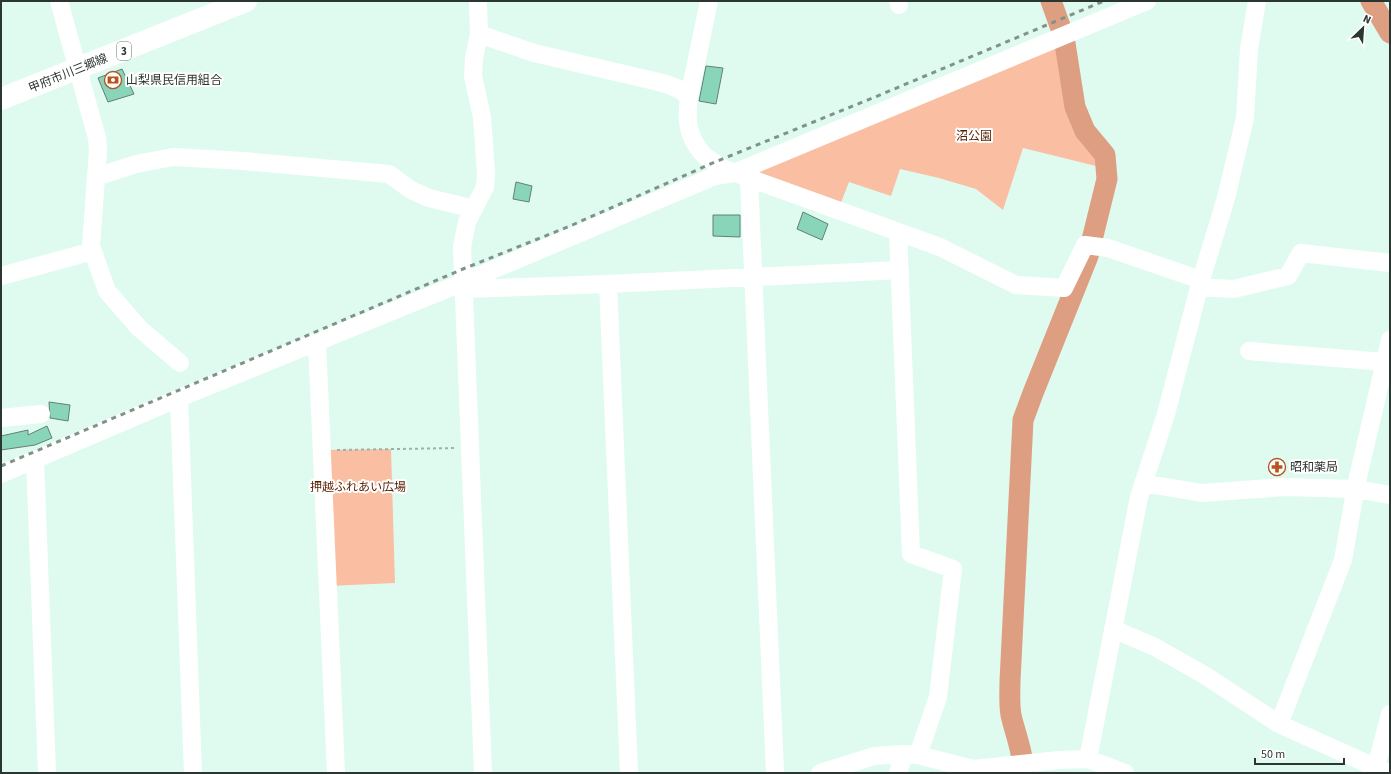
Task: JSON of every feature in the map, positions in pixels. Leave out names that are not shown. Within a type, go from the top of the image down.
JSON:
[{"type":"main road","name":"甲府市川三郷線","points":[[1,99],[78,70],[246,1]]},
{"type":"street","points":[[59,1],[97,138],[91,246],[107,291],[139,328],[180,363]]},
{"type":"street","points":[[478,1],[479,34],[474,58],[473,76],[482,117],[486,173],[485,187],[467,222],[462,247],[483,773]]},
{"type":"street","points":[[709,1],[688,97],[686,116],[688,130],[702,153],[736,174],[940,247],[1016,285],[1064,288],[1085,245],[1108,248],[1200,284],[1234,289],[1288,276],[1301,254],[1390,263]]},
{"type":"street","points":[[1,474],[179,398],[464,285],[715,176],[736,174],[1147,1]]},
{"type":"street","points":[[1088,759],[1139,497],[1166,414],[1200,284],[1226,198],[1245,118],[1249,49],[1257,1]]},
{"type":"street","points":[[479,34],[534,53],[663,83],[679,89],[688,97]]},
{"type":"street","points":[[96,177],[136,164],[173,157],[244,161],[388,174],[411,190],[429,198],[474,209]]},
{"type":"street","points":[[736,174],[753,278],[775,773]]},
{"type":"street","points":[[898,232],[911,554],[953,569],[938,697],[911,755],[898,773]]},
{"type":"street","points":[[1,276],[93,251]]},
{"type":"street","points":[[464,285],[608,284],[900,270]]},
{"type":"street","points":[[608,284],[629,773]]},
{"type":"street","points":[[1279,724],[1343,560],[1356,489],[1383,406],[1385,362],[1390,340]]},
{"type":"street","points":[[317,342],[336,773]]},
{"type":"street","points":[[1249,351],[1385,362]]},
{"type":"street","points":[[179,398],[193,773]]},
{"type":"street","points":[[1,418],[40,414]]},
{"type":"street","points":[[35,460],[47,773]]},
{"type":"street","points":[[1143,483],[1202,493],[1284,487],[1356,489],[1390,495]]},
{"type":"street","points":[[1114,629],[1155,647],[1206,676],[1279,724],[1382,770],[1390,714]]},
{"type":"street","points":[[820,773],[874,756],[911,755],[973,769],[1016,765],[1039,766],[1059,760],[1088,759],[1125,773]]},
{"type":"path","points":[[322,450],[470,448]]},
{"type":"green space","name":"沼公園","points":[[1056,47],[1065,105],[1079,135],[1095,157],[1096,166],[1023,148],[1003,210],[976,189],[939,178],[900,169],[891,196],[849,182],[840,205],[754,174]]},
{"type":"green space","name":"押越ふれあい広場","points":[[391,449],[395,583],[328,586],[322,450]]},
{"type":"building","points":[[706,66],[723,68],[716,104],[699,101]]},
{"type":"building","points":[[122,69],[134,94],[108,102],[98,78]]},
{"type":"building","points":[[516,182],[532,186],[529,202],[513,199]]},
{"type":"building","points":[[803,212],[828,224],[822,240],[797,229]]},
{"type":"building","points":[[713,215],[740,215],[740,237],[713,236]]},
{"type":"building","points":[[49,402],[70,405],[68,421],[50,418]]},
{"type":"building","points":[[47,426],[52,438],[35,445],[1,450],[1,436],[28,430],[28,435]]},
{"type":"waterway","points":[[1022,773],[1023,767],[1019,745],[1011,715],[1010,681],[1023,420],[1088,256],[1107,179],[1105,155],[1085,131],[1075,107],[1064,37],[1051,1]]},
{"type":"waterway","points":[[1371,1],[1390,33]]},
{"type":"railway","points":[[1,466],[463,269],[570,226],[715,162],[1104,1]]},
{"type":"place","name":"山梨県民信用組合","points":[[113,80]]},
{"type":"place","name":"昭和薬局","points":[[1277,467]]}]
